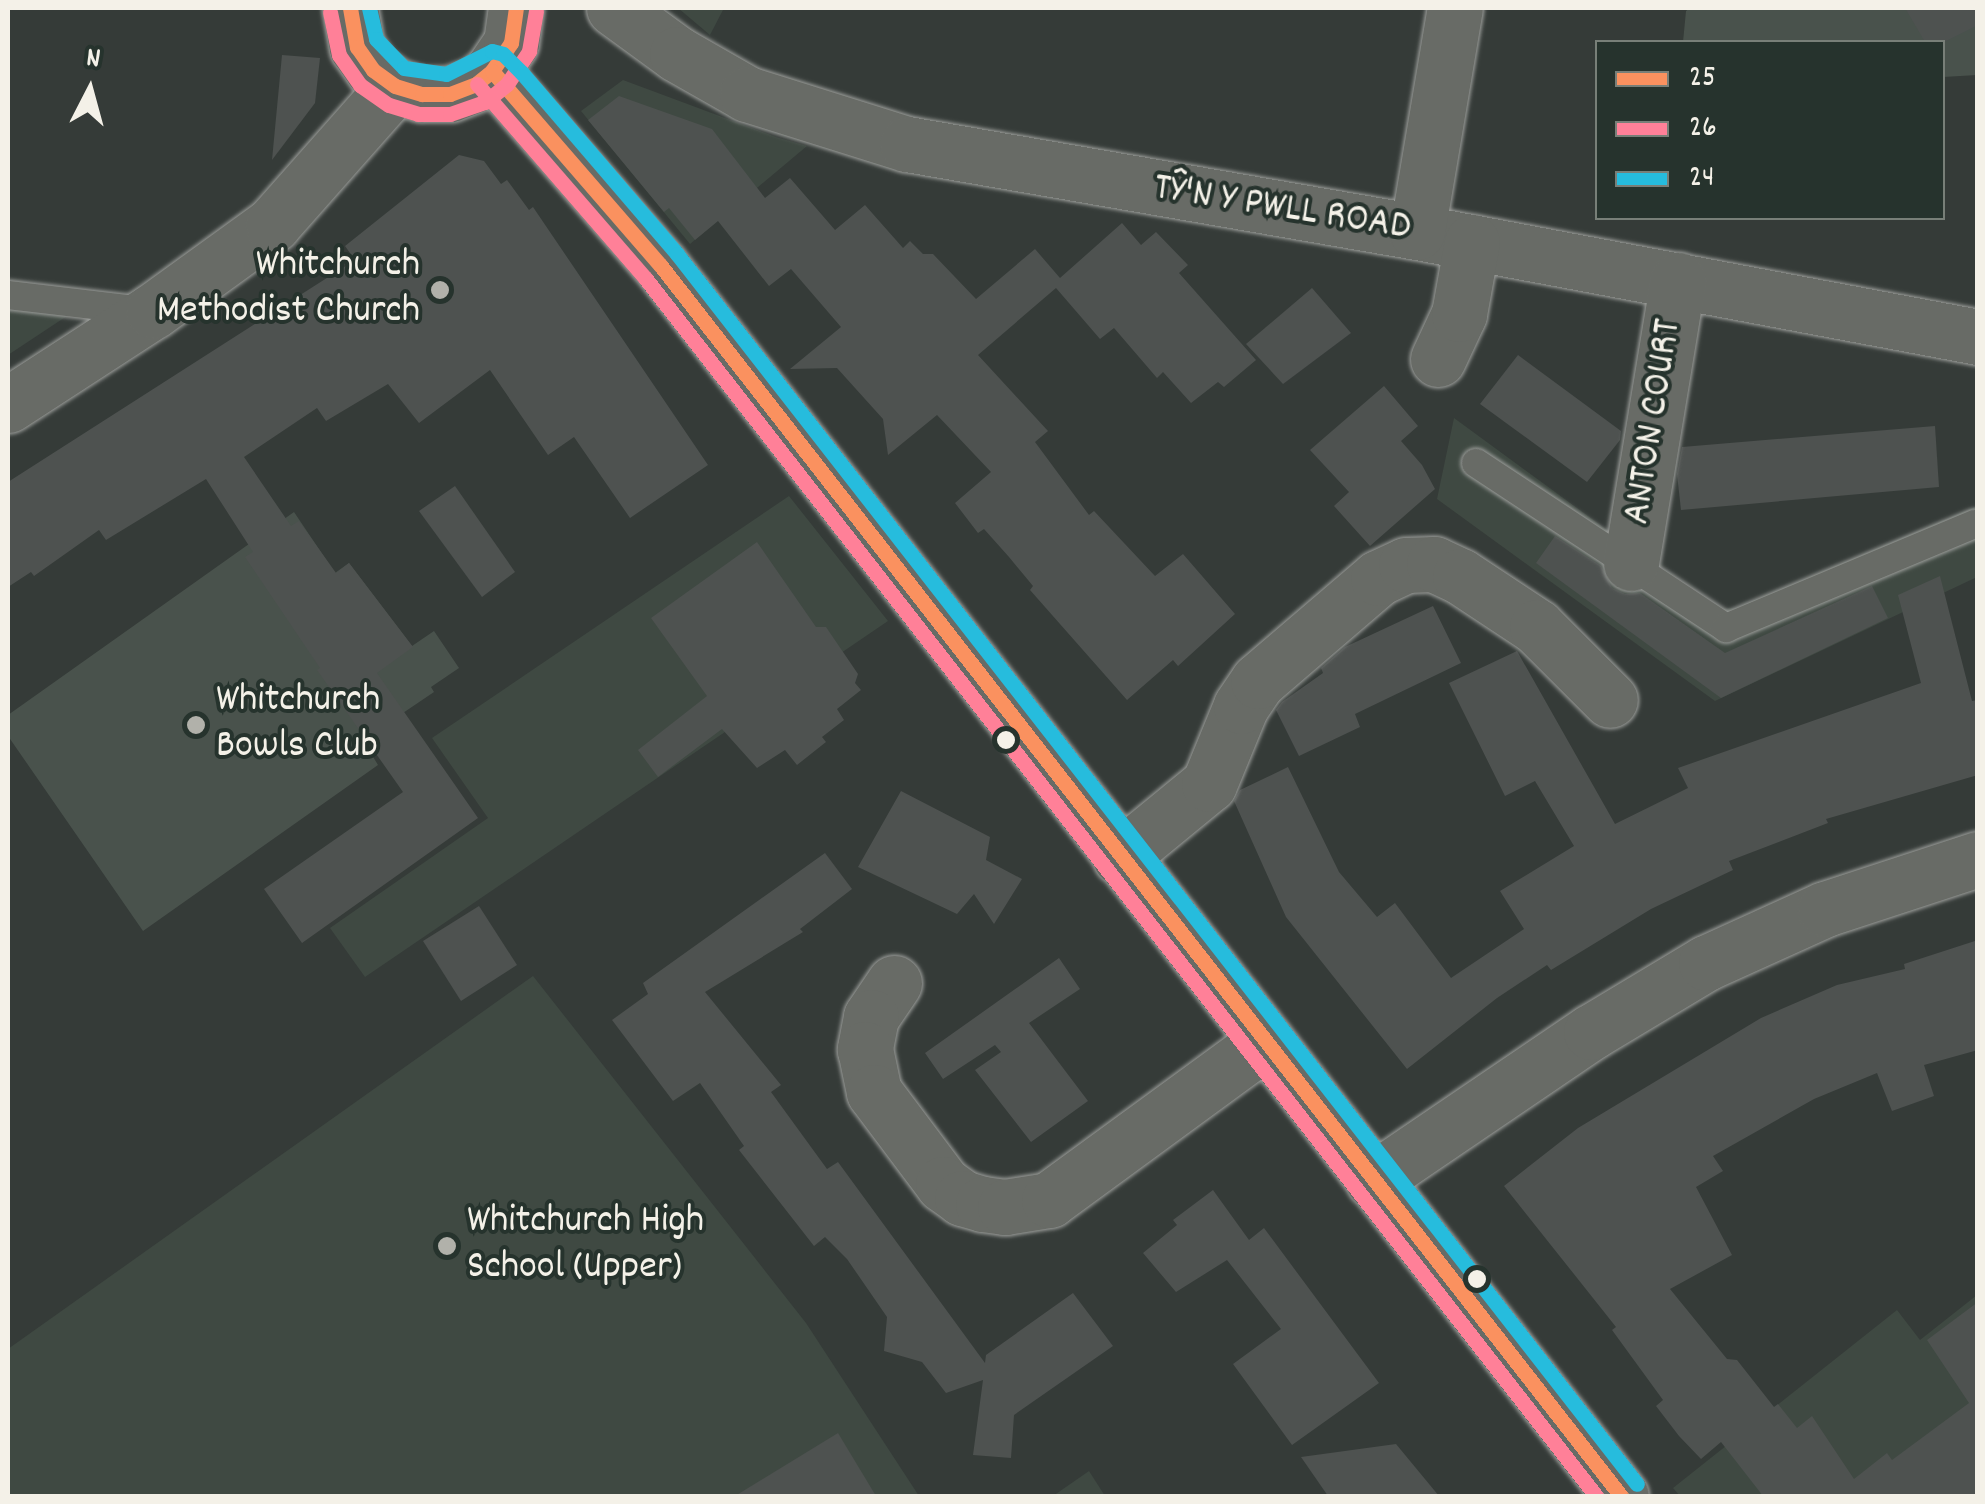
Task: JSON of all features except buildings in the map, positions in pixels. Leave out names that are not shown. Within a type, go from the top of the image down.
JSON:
[{"type":"street","points":[[343,8],[357,47],[372,70],[395,86],[422,94],[450,94],[492,71],[511,43],[524,8]]},
{"type":"street","name":"TŶ'N Y PWLL ROAD","points":[[614,8],[677,54],[747,94],[838,126],[966,156],[1417,232],[1978,337]]},
{"type":"street","points":[[1417,232],[1454,8]]},
{"type":"street","points":[[492,71],[661,266],[1621,1496]]},
{"type":"street","points":[[8,405],[153,312],[273,224],[395,86]]},
{"type":"street","points":[[1438,358],[1458,314],[1472,242]]},
{"type":"street","name":"ANTON COURT","points":[[1631,563],[1678,280]]},
{"type":"street","points":[[1120,858],[1209,784],[1241,706],[1258,680],[1378,578],[1406,564],[1434,564],[1460,576],[1537,626],[1610,700]]},
{"type":"street","points":[[1373,1180],[1591,1032],[1706,964],[1825,909],[1978,859]]},
{"type":"street","points":[[894,983],[871,1017],[864,1048],[874,1092],[925,1165],[962,1198],[983,1204],[1027,1206],[1049,1200],[1266,1041]]},
{"type":"lane","points":[[8,296],[153,312]]},
{"type":"lane","points":[[1476,463],[1726,628],[1974,524]]},
{"type":"shaded area","points":[[678,8],[724,8],[710,35]]},
{"type":"shaded area","points":[[1977,8],[1977,75],[1945,77],[1945,40],[1683,40],[1686,11]]},
{"type":"shaded area","points":[[623,80],[807,146],[690,244],[581,111]]},
{"type":"shaded area","points":[[8,304],[73,312],[8,355]]},
{"type":"shaded area","points":[[1454,418],[1715,609],[1736,608],[1977,506],[1977,577],[1715,701],[1437,499]]},
{"type":"shaded area","points":[[789,496],[888,621],[365,977],[330,928],[488,818],[432,738]]},
{"type":"shaded area","name":"Whitchurch Bowls Club","points":[[294,512],[335,573],[349,563],[412,646],[434,631],[459,668],[431,687],[434,692],[363,740],[378,765],[143,931],[8,736],[8,715]]},
{"type":"shaded area","name":"Whitchurch High School (Upper)","points":[[533,976],[806,1323],[919,1496],[8,1496],[8,1349]]},
{"type":"shaded area","points":[[1977,1295],[1977,1496],[1680,1496],[1673,1488],[1897,1310],[1920,1340]]},
{"type":"shaded area","points":[[1089,1471],[1105,1496],[1053,1496]]},
{"type":"transit line","name":"25","points":[[350,8],[357,47],[373,70],[395,86],[422,94],[450,94],[476,84],[492,71],[511,43],[516,8]]},
{"type":"transit line","name":"24","points":[[369,8],[376,39],[404,68],[446,74],[492,51],[503,54],[522,73],[677,254],[1637,1484]]},
{"type":"transit line","name":"26","points":[[330,12],[339,55],[360,85],[389,105],[418,114],[450,114],[485,102],[507,84],[529,51],[536,11]]},
{"type":"transit line","name":"25","points":[[492,71],[661,266],[1621,1496]]},
{"type":"transit line","name":"26","points":[[477,84],[646,279],[1596,1496]]},
{"type":"place","name":"Whitchurch Methodist Church","points":[[440,290]]},
{"type":"place","name":"Whitchurch Bowls Club","points":[[196,725]]},
{"type":"place","name":"Whitchurch High School (Upper)","points":[[447,1246]]}]
